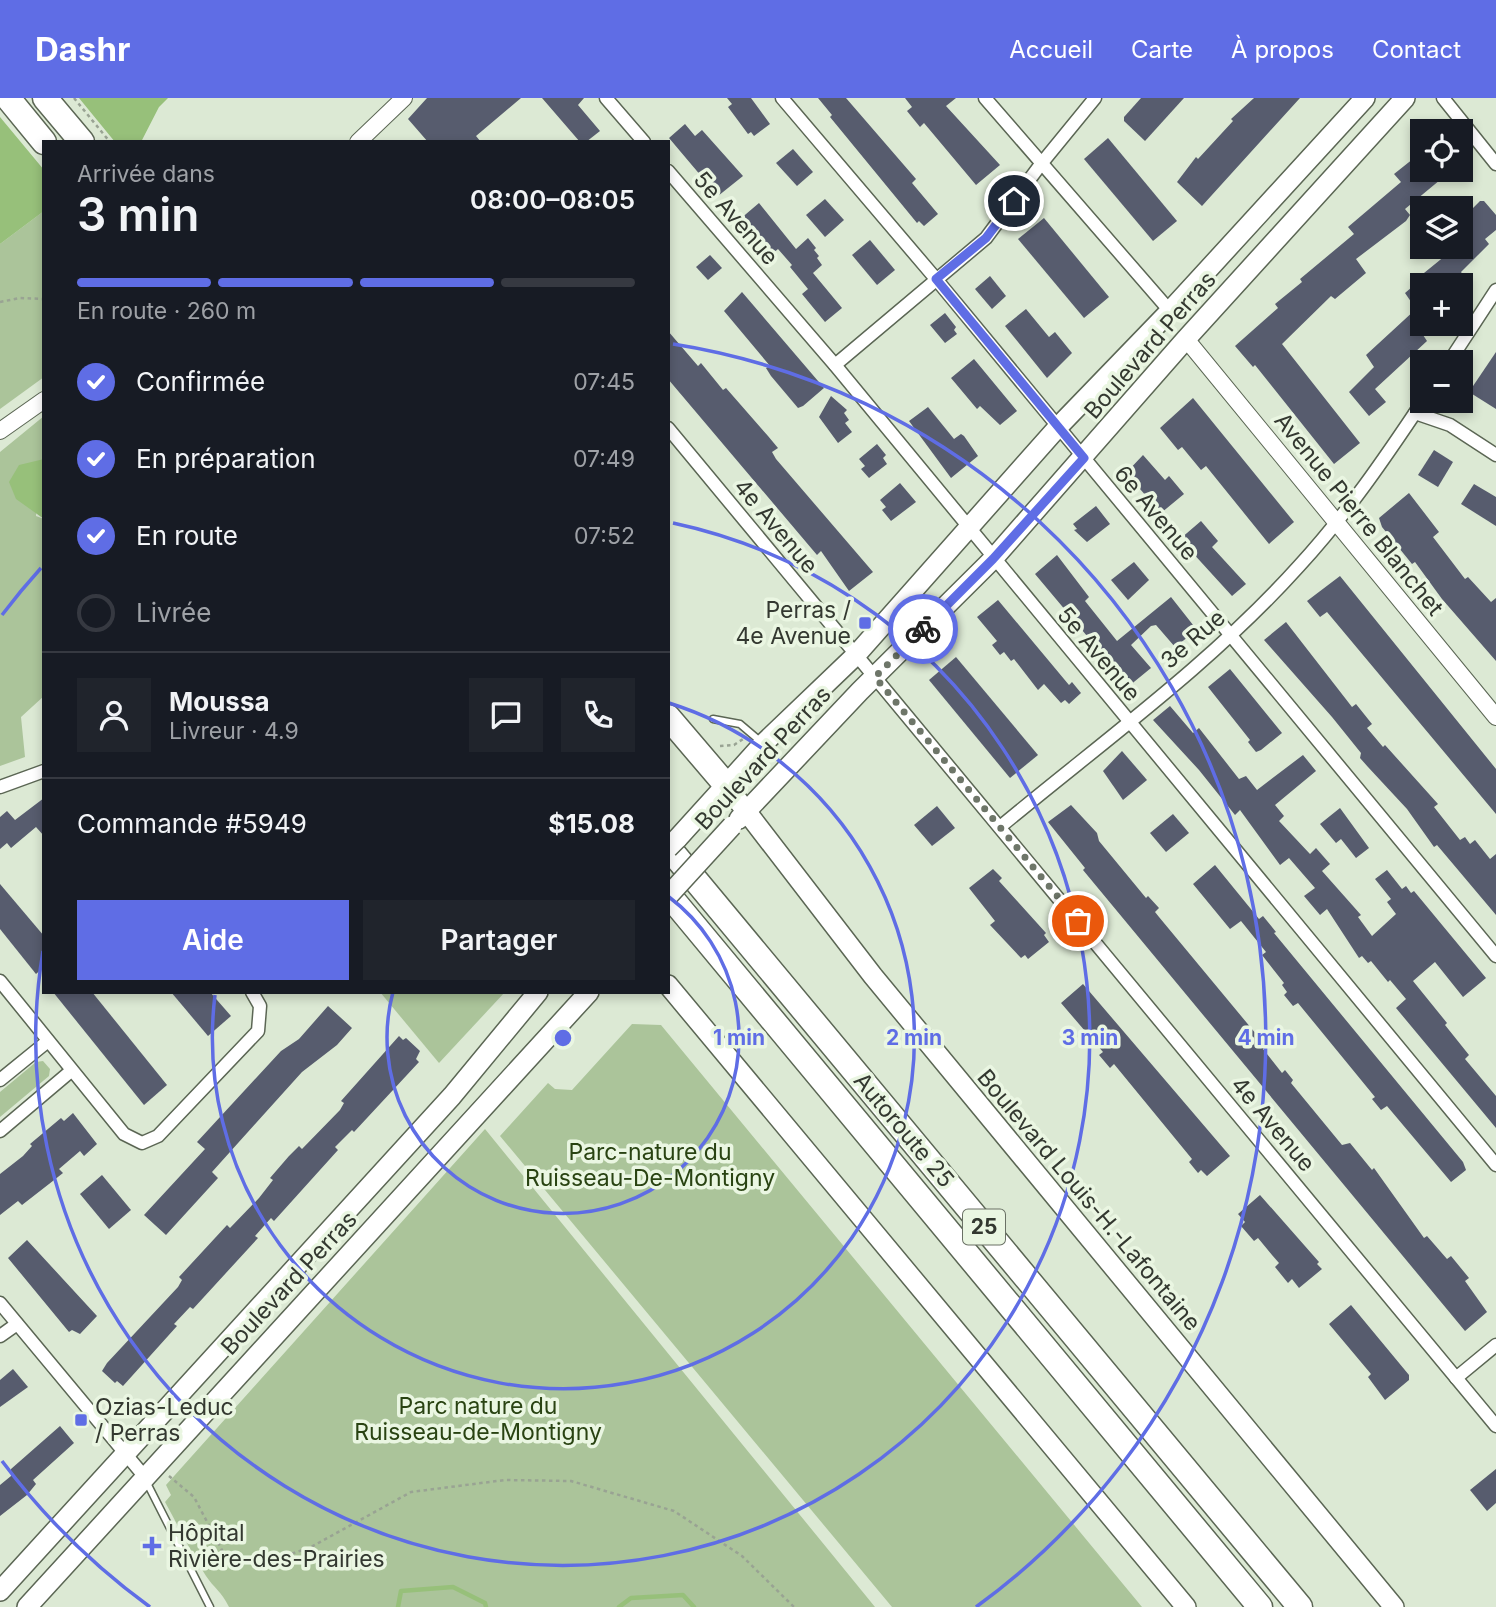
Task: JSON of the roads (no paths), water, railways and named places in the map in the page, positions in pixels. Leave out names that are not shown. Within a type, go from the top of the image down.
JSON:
[{"type":"highway","points":[[8,98],[42,140]]},
{"type":"highway","points":[[45,98],[80,140]]},
{"type":"highway","points":[[670,720],[720,792]]},
{"type":"highway","name":"Autoroute 25","points":[[670,849],[1300,1607]]},
{"type":"highway","name":"Autoroute 25","points":[[670,897],[1260,1607]]},
{"type":"main road","name":"Boulevard Perras","points":[[670,845],[763,744],[856,655],[1058,428],[1170,311],[1365,98]]},
{"type":"main road","name":"Boulevard Perras","points":[[670,893],[875,677],[993,559],[1186,339],[1405,98]]},
{"type":"main road","name":"Boulevard Louis-H.-Lafontaine","points":[[720,792],[747,812],[882,986],[1394,1607]]},
{"type":"main road","points":[[670,987],[1186,1607]]},
{"type":"main road","name":"Boulevard Perras","points":[[0,1591],[467,1079],[536,994]]},
{"type":"main road","name":"Boulevard Perras","points":[[27,1607],[587,994]]},
{"type":"street","points":[[360,140],[404,98]]},
{"type":"street","points":[[606,98],[642,140]]},
{"type":"street","name":"6e Avenue","points":[[782,98],[936,279],[1496,956]]},
{"type":"street","points":[[985,98],[1170,311]]},
{"type":"street","points":[[835,365],[986,238],[1095,98]]},
{"type":"street","points":[[1443,98],[1496,163]]},
{"type":"street","name":"5e Avenue","points":[[670,173],[835,365],[1496,1165]]},
{"type":"street","points":[[1457,350],[1496,290]]},
{"type":"street","name":"Avenue Pierre Blanchet","points":[[1186,339],[1496,718]]},
{"type":"street","points":[[0,431],[42,401]]},
{"type":"street","points":[[1415,413],[1450,425],[1496,455]]},
{"type":"street","name":"3e Rue","points":[[1000,827],[1231,636],[1299,567],[1336,523],[1415,413]]},
{"type":"street","name":"4e Avenue","points":[[670,430],[1496,1426]]},
{"type":"street","points":[[0,788],[42,772]]},
{"type":"street","points":[[0,981],[124,1134],[133,1141],[151,1142],[258,1031],[261,1015],[254,994]]},
{"type":"street","points":[[0,1080],[48,1041]]},
{"type":"street","points":[[0,1131],[71,1071]]},
{"type":"street","points":[[0,1303],[144,1476]]},
{"type":"street","points":[[0,1336],[17,1324]]},
{"type":"street","points":[[1457,1378],[1496,1345]]},
{"type":"lane","points":[[713,719],[740,723],[763,744]]},
{"type":"lane","points":[[144,1476],[152,1498],[210,1607]]},
{"type":"waterway","points":[[398,1607],[401,1591],[453,1587],[485,1603],[486,1607]]},
{"type":"waterway","points":[[619,1607],[631,1598],[683,1595],[694,1607]]},
{"type":"place","name":"Perras / 4e Avenue","points":[[865,623]]},
{"type":"place","name":"Ozias-Leduc / Perras","points":[[81,1420]]},
{"type":"place","name":"Hôpital Rivière-des-Prairies","points":[[152,1546]]},
{"type":"park label","name":"Parc-nature du Ruisseau-De-Montigny","points":[[650,1165]]},
{"type":"park label","name":"Parc nature du Ruisseau-de-Montigny","points":[[478,1419]]}]
